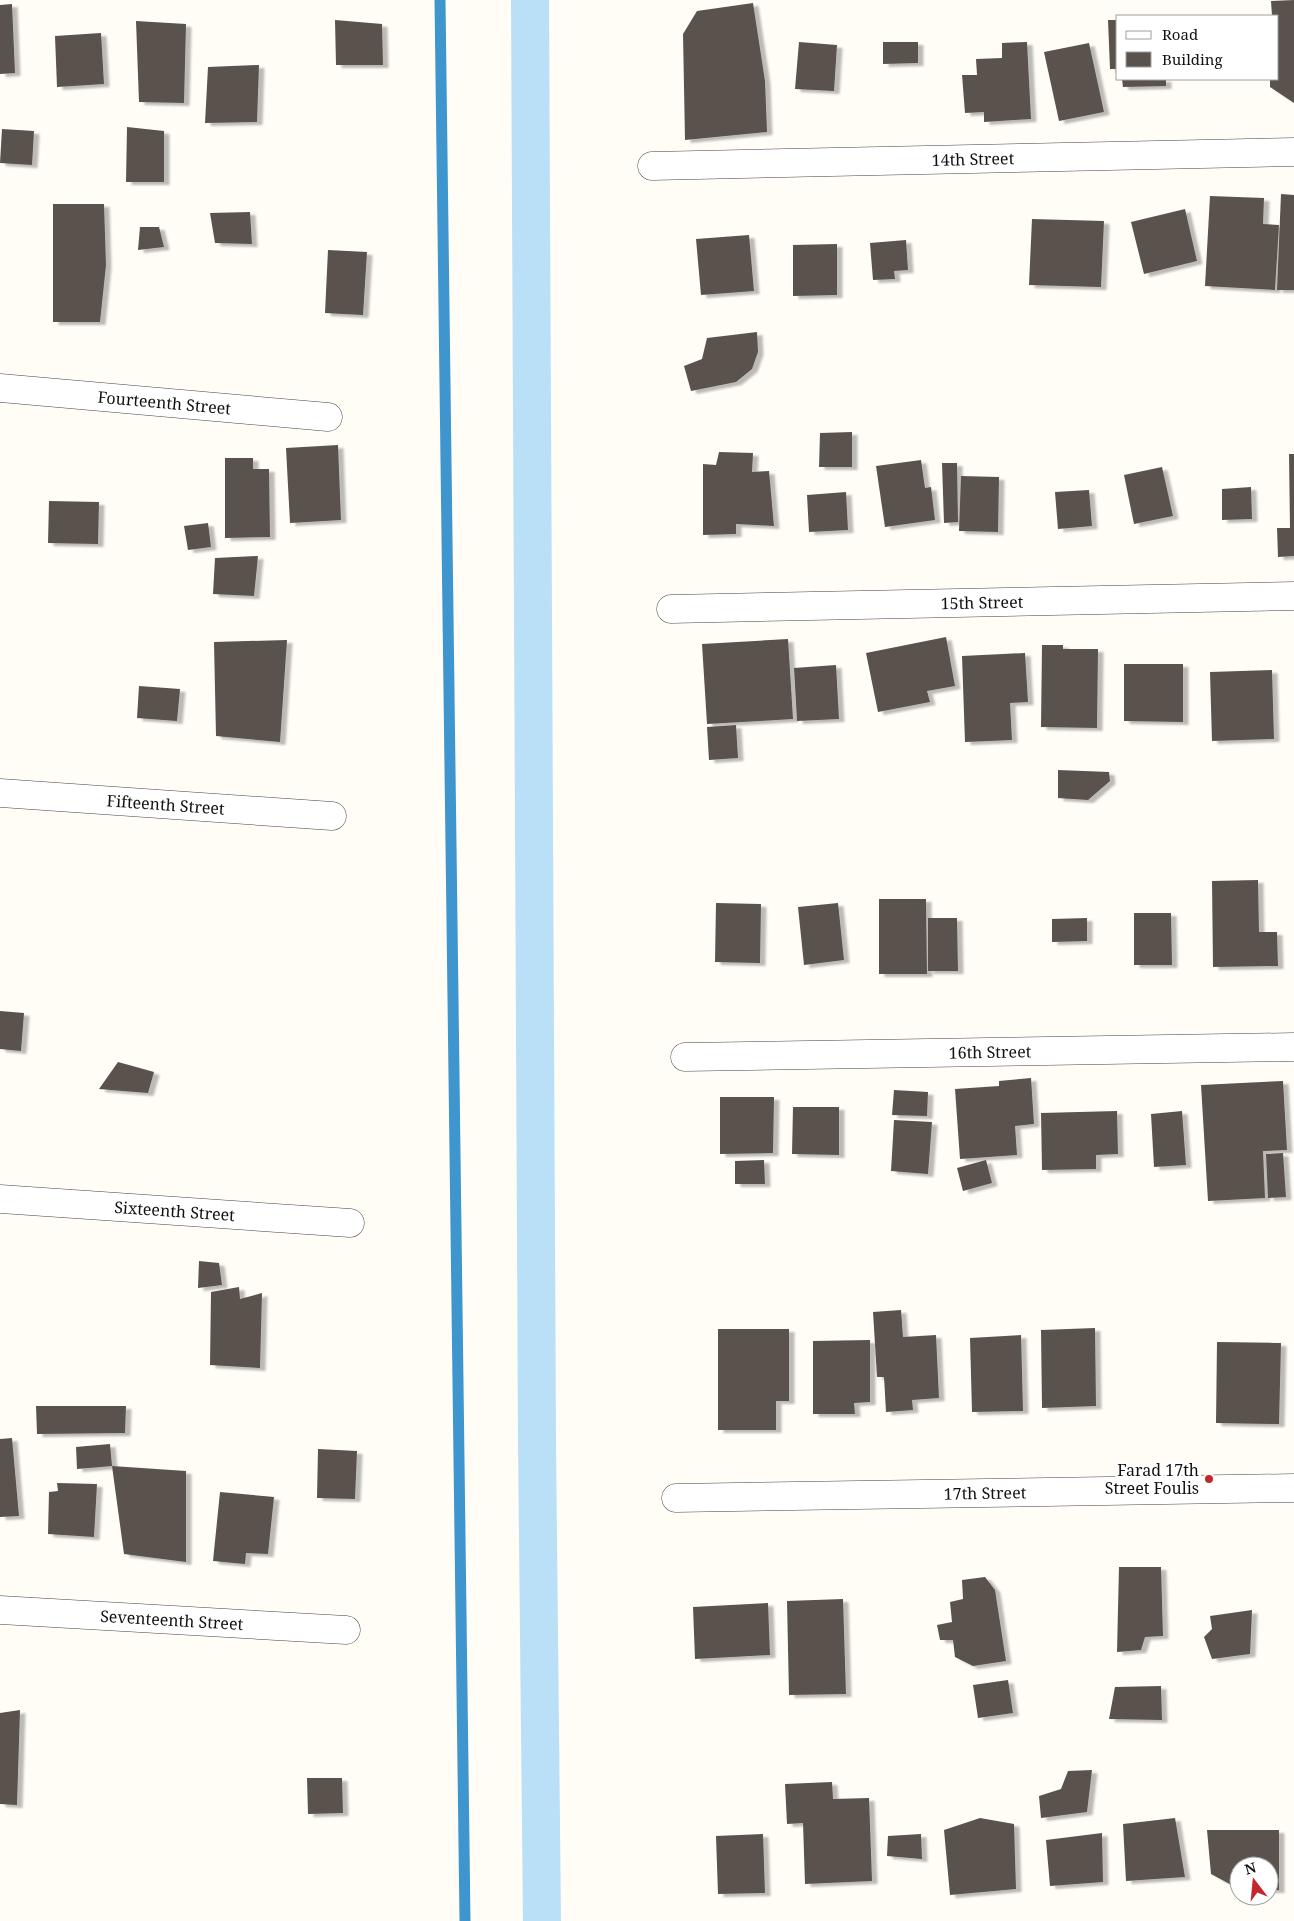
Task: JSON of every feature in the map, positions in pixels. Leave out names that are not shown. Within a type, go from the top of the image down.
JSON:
[{"type":"street","name":"14th Street","points":[[652,166],[1294,152]]},
{"type":"street","name":"Fourteenth Street","points":[[0,388],[328,417]]},
{"type":"street","name":"15th Street","points":[[671,609],[1294,596]]},
{"type":"street","name":"Fifteenth Street","points":[[0,793],[332,816]]},
{"type":"street","name":"16th Street","points":[[685,1057],[1294,1047]]},
{"type":"street","name":"Sixteenth Street","points":[[0,1198],[350,1223]]},
{"type":"street","name":"17th Street","points":[[676,1498],[1294,1488]]},
{"type":"street","name":"Seventeenth Street","points":[[0,1610],[346,1630]]},
{"type":"building","points":[[1294,0],[1294,103],[1270,87],[1270,80],[1279,80],[1279,15],[1272,15],[1271,1]]},
{"type":"building","points":[[753,3],[765,81],[767,132],[685,140],[683,34],[697,11]]},
{"type":"building","points":[[12,4],[15,73],[0,74],[0,5]]},
{"type":"building","points":[[335,20],[382,24],[383,65],[336,65]]},
{"type":"building","points":[[1108,20],[1116,20],[1116,69],[1110,69]]},
{"type":"building","points":[[136,21],[186,24],[184,103],[139,102]]},
{"type":"building","points":[[101,33],[104,84],[57,87],[55,36]]},
{"type":"building","points":[[799,42],[837,45],[834,91],[795,89]]},
{"type":"building","points":[[883,42],[918,42],[918,63],[883,64]]},
{"type":"building","points":[[1027,42],[1031,119],[984,122],[984,112],[965,113],[962,75],[977,75],[976,59],[1002,58],[1002,43]]},
{"type":"building","points":[[1089,43],[1104,112],[1059,121],[1044,52]]},
{"type":"building","points":[[259,65],[257,122],[205,123],[208,67]]},
{"type":"building","points":[[1122,80],[1166,80],[1166,86],[1123,87]]},
{"type":"building","points":[[127,127],[164,131],[164,182],[126,182]]},
{"type":"building","points":[[2,129],[34,131],[32,165],[0,163]]},
{"type":"building","points":[[1281,194],[1294,195],[1294,290],[1277,290]]},
{"type":"building","points":[[1210,196],[1264,198],[1263,224],[1279,225],[1275,290],[1205,286]]},
{"type":"building","points":[[53,204],[104,204],[106,265],[100,322],[53,322]]},
{"type":"building","points":[[1185,209],[1197,261],[1144,274],[1131,222]]},
{"type":"building","points":[[250,212],[252,244],[215,243],[210,213]]},
{"type":"building","points":[[1032,219],[1104,221],[1101,287],[1029,285]]},
{"type":"building","points":[[140,227],[159,227],[164,247],[138,250]]},
{"type":"building","points":[[749,235],[754,291],[701,295],[696,239]]},
{"type":"building","points":[[906,240],[908,270],[894,271],[895,279],[873,280],[870,243]]},
{"type":"building","points":[[837,244],[837,295],[793,296],[793,245]]},
{"type":"building","points":[[328,250],[367,252],[363,315],[325,313]]},
{"type":"building","points":[[757,332],[758,352],[752,369],[736,382],[691,391],[684,366],[702,359],[707,338]]},
{"type":"building","points":[[852,432],[852,467],[819,467],[820,433]]},
{"type":"building","points":[[338,445],[341,520],[290,523],[286,448]]},
{"type":"building","points":[[719,452],[753,453],[752,472],[769,471],[774,526],[736,524],[736,534],[703,535],[703,464],[716,465]]},
{"type":"building","points":[[1289,454],[1294,454],[1294,556],[1278,557],[1277,528],[1290,528]]},
{"type":"building","points":[[225,458],[253,458],[253,469],[269,469],[270,537],[225,538]]},
{"type":"building","points":[[921,460],[925,488],[931,487],[935,520],[885,527],[876,466]]},
{"type":"building","points":[[942,463],[957,463],[958,522],[944,523]]},
{"type":"building","points":[[1162,467],[1173,516],[1134,524],[1124,475]]},
{"type":"building","points":[[961,476],[999,477],[998,532],[959,531]]},
{"type":"building","points":[[1251,487],[1252,519],[1222,520],[1222,489]]},
{"type":"building","points":[[1089,490],[1092,526],[1058,529],[1055,492]]},
{"type":"building","points":[[846,492],[848,530],[809,532],[807,495]]},
{"type":"building","points":[[49,501],[99,502],[98,544],[48,543]]},
{"type":"building","points":[[208,523],[211,547],[188,550],[184,526]]},
{"type":"building","points":[[258,556],[254,596],[213,594],[215,558]]},
{"type":"building","points":[[946,637],[955,686],[927,691],[930,702],[878,712],[866,653]]},
{"type":"building","points":[[788,639],[793,719],[707,724],[702,644]]},
{"type":"building","points":[[287,640],[280,742],[216,736],[214,642]]},
{"type":"building","points":[[1042,645],[1063,645],[1063,649],[1098,649],[1097,728],[1041,727]]},
{"type":"building","points":[[1025,653],[1028,702],[1010,703],[1012,740],[965,742],[962,656]]},
{"type":"building","points":[[1124,664],[1183,664],[1183,722],[1124,721]]},
{"type":"building","points":[[836,665],[839,719],[797,721],[794,668]]},
{"type":"building","points":[[1272,670],[1274,739],[1212,741],[1210,672]]},
{"type":"building","points":[[139,686],[180,689],[177,721],[137,718]]},
{"type":"building","points":[[736,725],[738,758],[709,760],[707,727]]},
{"type":"building","points":[[1058,770],[1109,772],[1110,781],[1088,800],[1058,798]]},
{"type":"building","points":[[1258,880],[1259,932],[1277,932],[1278,966],[1213,967],[1212,881]]},
{"type":"building","points":[[879,899],[926,899],[927,974],[879,974]]},
{"type":"building","points":[[716,903],[761,904],[760,963],[715,962]]},
{"type":"building","points":[[838,903],[844,960],[804,965],[798,907]]},
{"type":"building","points":[[1134,913],[1171,913],[1172,965],[1134,965]]},
{"type":"building","points":[[928,918],[957,918],[958,971],[928,971]]},
{"type":"building","points":[[1087,918],[1087,941],[1052,942],[1052,919]]},
{"type":"building","points":[[0,1011],[24,1013],[21,1051],[0,1049]]},
{"type":"building","points":[[118,1062],[154,1072],[148,1093],[99,1089]]},
{"type":"building","points":[[1031,1078],[1034,1124],[1015,1126],[1017,1155],[960,1159],[955,1089],[999,1086],[999,1081]]},
{"type":"building","points":[[1283,1081],[1287,1150],[1263,1151],[1265,1198],[1208,1201],[1201,1085]]},
{"type":"building","points":[[894,1090],[928,1092],[927,1116],[892,1115]]},
{"type":"building","points":[[720,1097],[774,1097],[773,1153],[720,1154]]},
{"type":"building","points":[[793,1107],[839,1107],[839,1155],[792,1154]]},
{"type":"building","points":[[1117,1111],[1118,1154],[1096,1155],[1096,1169],[1042,1170],[1041,1113]]},
{"type":"building","points":[[1182,1111],[1186,1165],[1154,1167],[1151,1114]]},
{"type":"building","points":[[894,1120],[932,1122],[928,1174],[891,1171]]},
{"type":"building","points":[[1283,1153],[1286,1197],[1268,1198],[1266,1154]]},
{"type":"building","points":[[764,1160],[765,1184],[735,1184],[735,1161]]},
{"type":"building","points":[[986,1160],[992,1183],[963,1191],[957,1168]]},
{"type":"building","points":[[199,1261],[219,1263],[222,1285],[198,1288]]},
{"type":"building","points":[[239,1287],[240,1299],[262,1293],[260,1368],[210,1365],[211,1292]]},
{"type":"building","points":[[901,1310],[903,1337],[936,1335],[939,1398],[912,1400],[913,1410],[886,1412],[884,1377],[877,1377],[873,1312]]},
{"type":"building","points":[[1095,1328],[1096,1406],[1042,1408],[1041,1330]]},
{"type":"building","points":[[718,1329],[789,1329],[789,1401],[776,1401],[776,1430],[718,1430]]},
{"type":"building","points":[[1021,1335],[1023,1411],[972,1412],[970,1338]]},
{"type":"building","points":[[870,1340],[870,1402],[854,1403],[855,1414],[813,1414],[813,1341]]},
{"type":"building","points":[[1217,1342],[1281,1343],[1279,1424],[1216,1423]]},
{"type":"building","points":[[36,1406],[126,1406],[125,1433],[37,1434]]},
{"type":"building","points":[[12,1438],[19,1516],[0,1517],[0,1439]]},
{"type":"building","points":[[110,1444],[112,1466],[77,1469],[76,1447]]},
{"type":"building","points":[[318,1449],[357,1451],[355,1499],[317,1498]]},
{"type":"building","points":[[112,1466],[186,1471],[186,1562],[124,1554]]},
{"type":"building","points":[[57,1483],[97,1484],[94,1537],[48,1534],[49,1492],[58,1491]]},
{"type":"building","points":[[220,1492],[274,1497],[268,1554],[246,1553],[245,1564],[213,1561]]},
{"type":"building","points":[[1119,1567],[1161,1567],[1163,1636],[1145,1637],[1141,1650],[1117,1652]]},
{"type":"building","points":[[985,1577],[995,1590],[1006,1661],[973,1666],[955,1657],[953,1640],[940,1640],[937,1625],[952,1622],[950,1602],[963,1599],[962,1580]]},
{"type":"building","points":[[843,1599],[846,1694],[789,1695],[787,1601]]},
{"type":"building","points":[[768,1603],[770,1655],[695,1659],[693,1607]]},
{"type":"building","points":[[1252,1610],[1250,1654],[1212,1659],[1204,1637],[1212,1629],[1210,1616]]},
{"type":"building","points":[[1008,1680],[1013,1713],[978,1718],[973,1685]]},
{"type":"building","points":[[1161,1686],[1162,1720],[1109,1719],[1115,1687]]},
{"type":"building","points":[[20,1710],[17,1805],[0,1804],[0,1713]]},
{"type":"building","points":[[1092,1770],[1087,1812],[1041,1818],[1039,1796],[1061,1789],[1068,1771]]},
{"type":"building","points":[[307,1778],[342,1778],[343,1813],[308,1814]]},
{"type":"building","points":[[832,1782],[833,1799],[869,1798],[872,1881],[805,1884],[803,1823],[787,1824],[785,1784]]},
{"type":"building","points":[[980,1818],[1014,1824],[1016,1889],[950,1895],[944,1830]]},
{"type":"building","points":[[1175,1818],[1185,1877],[1126,1881],[1123,1824]]},
{"type":"building","points":[[1207,1830],[1279,1830],[1279,1856],[1229,1856],[1229,1884],[1211,1874]]},
{"type":"building","points":[[1102,1833],[1103,1882],[1050,1886],[1046,1840]]},
{"type":"building","points":[[763,1834],[765,1893],[718,1894],[716,1836]]},
{"type":"building","points":[[921,1834],[922,1859],[887,1856],[888,1836]]},
{"type":"waterway","points":[[440,0],[465,1921]]},
{"type":"waterway","points":[[530,0],[537,1443],[542,1921]]},
{"type":"place","name":"Farad 17th Street Foulis","points":[[1209,1479]]}]
